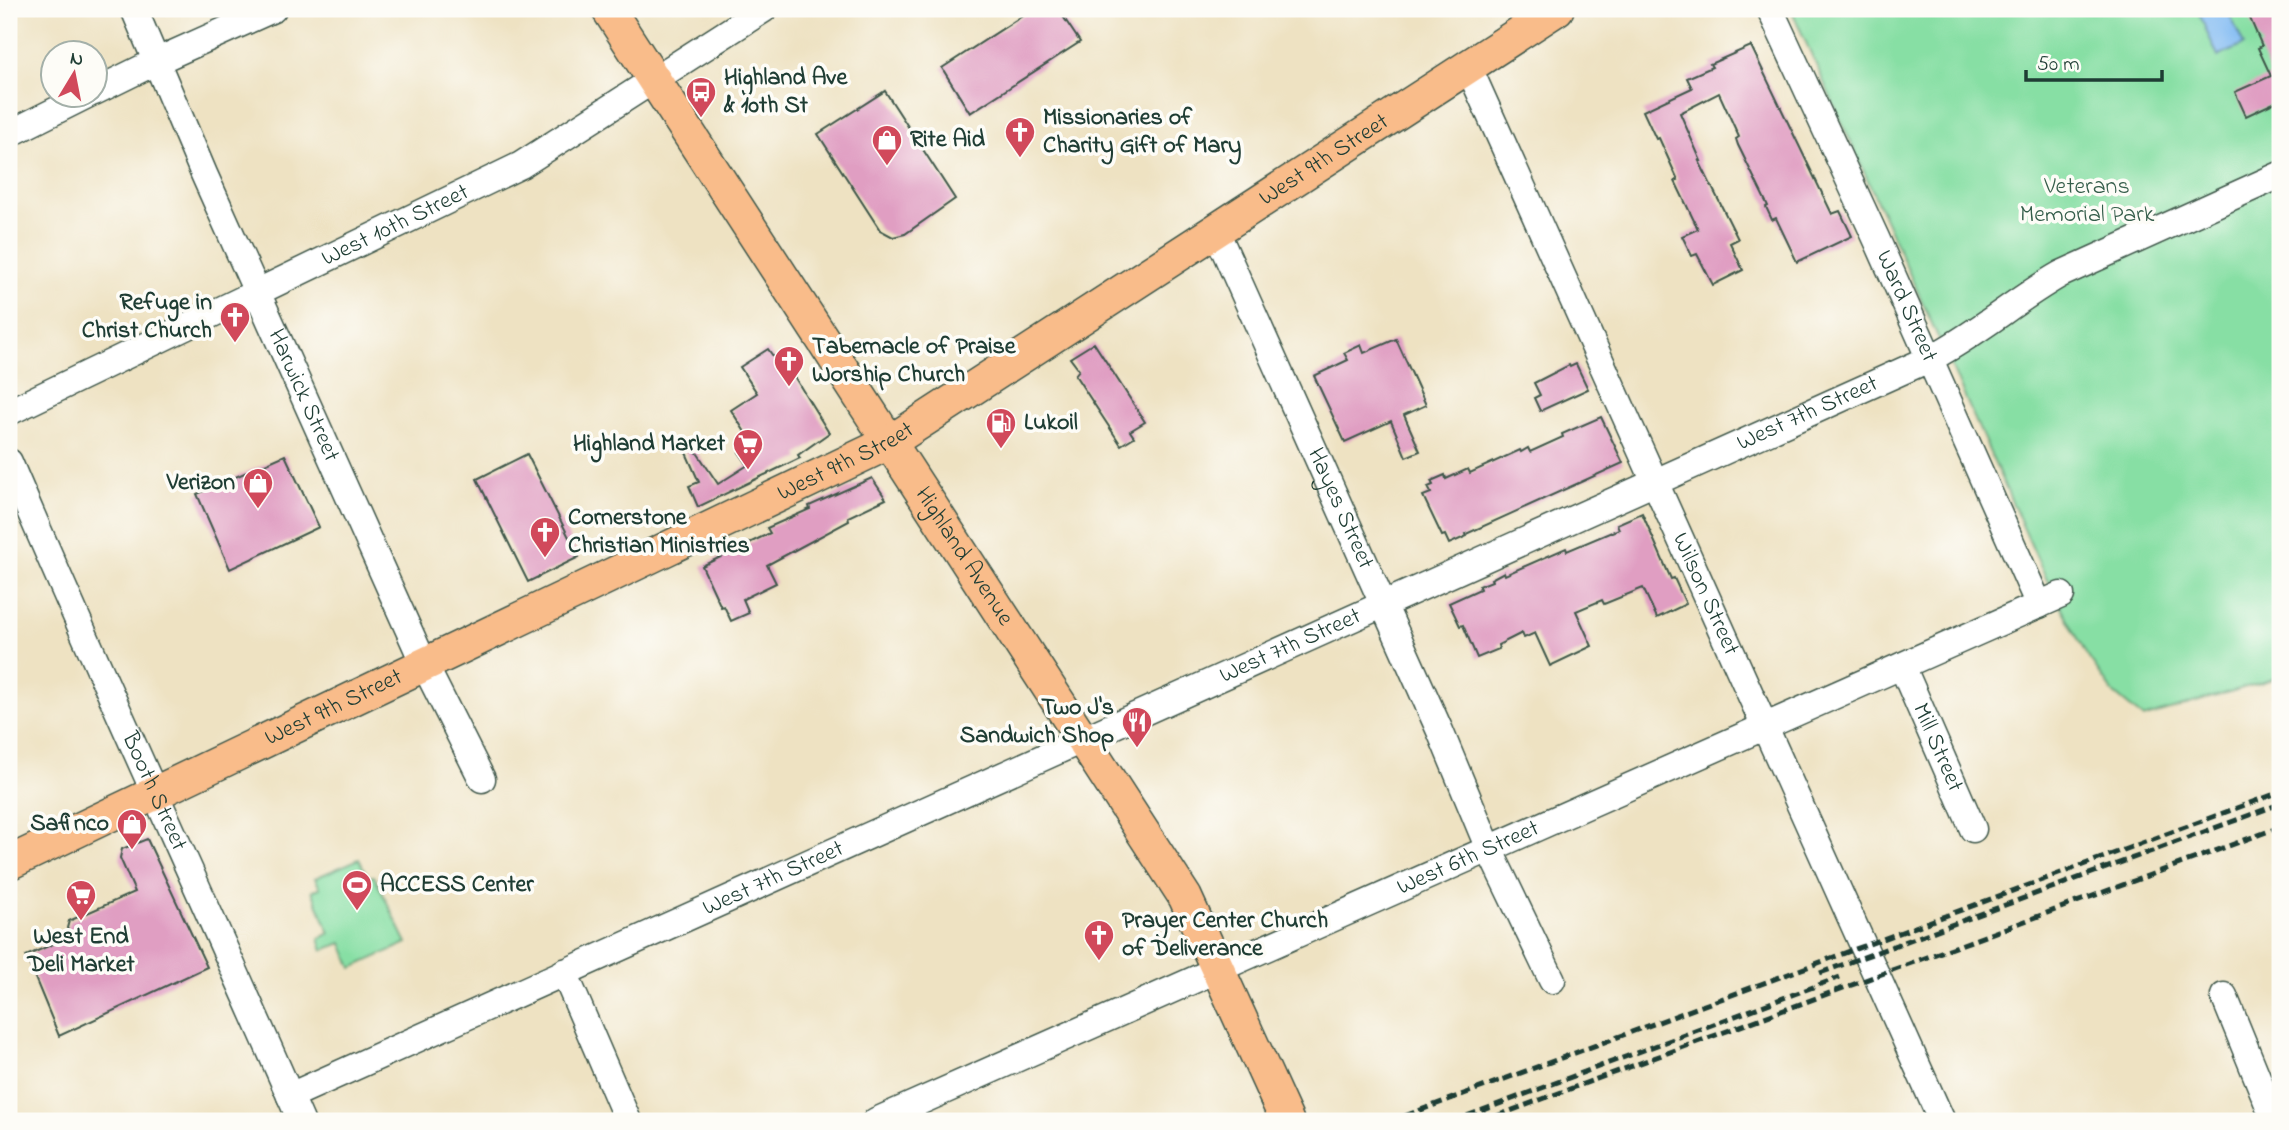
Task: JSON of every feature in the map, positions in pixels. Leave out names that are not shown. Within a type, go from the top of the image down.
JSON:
[{"type":"main road","name":"Highland Avenue","points":[[608,9],[1185,897],[1287,1121]]},
{"type":"main road","name":"West 9th Street","points":[[9,863],[890,443],[1557,9]]},
{"type":"street","name":"Harwick Street","points":[[134,9],[204,174],[424,664],[482,779]]},
{"type":"street","points":[[108,85],[273,9]]},
{"type":"street","name":"West 10th Street","points":[[9,412],[521,165],[764,9]]},
{"type":"street","name":"Ward Street","points":[[1770,9],[1929,359],[2050,600]]},
{"type":"street","name":"Wilson Street","points":[[1468,66],[1942,1121]]},
{"type":"street","points":[[9,134],[61,108]]},
{"type":"street","name":"West 7th Street","points":[[290,1096],[1929,359],[1960,343],[2035,289],[2061,274],[2280,175]]},
{"type":"street","name":"Hayes Street","points":[[1216,231],[1440,731],[1489,849],[1552,980]]},
{"type":"street","name":"Booth Street","points":[[9,462],[95,663],[301,1121]]},
{"type":"street","name":"West 6th Street","points":[[876,1121],[2050,600]]},
{"type":"street","name":"Mill Street","points":[[1902,666],[1973,829]]},
{"type":"street","points":[[564,972],[628,1121]]},
{"type":"street","points":[[2224,996],[2275,1121]]},
{"type":"green space","name":"Veterans Memorial Park","points":[[1791,9],[2280,9],[2280,677],[2143,718],[2113,693],[2086,654],[2045,576]]},
{"type":"green space","name":"ACCESS Center","points":[[359,859],[368,877],[374,876],[407,943],[352,968],[342,943],[323,950],[319,939],[330,933],[312,891],[320,888],[315,878]]},
{"type":"water","points":[[2197,9],[2238,9],[2229,13],[2244,45],[2218,57]]},
{"type":"building","points":[[1033,9],[1058,9],[1080,42],[970,113],[942,68]]},
{"type":"building","points":[[2270,9],[2280,32],[2280,100],[2246,116],[2235,92],[2271,76],[2258,48],[2262,46],[2249,16]]},
{"type":"building","points":[[1751,46],[1832,214],[1840,211],[1852,236],[1797,262],[1776,218],[1772,220],[1766,207],[1768,206],[1738,145],[1736,139],[1739,137],[1719,93],[1680,113],[1699,161],[1738,239],[1730,243],[1743,270],[1713,285],[1697,254],[1692,256],[1682,236],[1698,229],[1675,181],[1678,180],[1659,138],[1656,139],[1643,111],[1692,88],[1687,78],[1712,67],[1710,64]]},
{"type":"building","name":"Rite Aid","points":[[885,91],[955,199],[905,234],[893,237],[880,230],[818,134]]},
{"type":"building","points":[[1396,339],[1426,405],[1404,415],[1420,451],[1406,457],[1391,421],[1345,442],[1314,376],[1348,360],[1344,353],[1361,345],[1364,353]]},
{"type":"building","points":[[1094,343],[1145,422],[1130,431],[1134,437],[1121,445],[1075,375],[1079,370],[1070,358]]},
{"type":"building","points":[[768,349],[787,376],[792,373],[829,433],[798,455],[800,458],[698,507],[689,486],[699,482],[683,446],[690,442],[718,484],[748,465],[739,452],[752,443],[731,410],[757,393],[740,367]]},
{"type":"building","points":[[1576,364],[1588,389],[1540,411],[1534,398],[1540,395],[1534,383]]},
{"type":"building","points":[[1601,417],[1623,463],[1449,544],[1445,535],[1442,536],[1423,496],[1431,493],[1428,487],[1433,485],[1431,481],[1445,475],[1446,479],[1468,469],[1470,473],[1520,450],[1521,452],[1528,448],[1530,452]]},
{"type":"building","points":[[527,454],[579,557],[528,582],[477,479]]},
{"type":"building","name":"Verizon","points":[[285,455],[319,527],[230,569],[197,494]]},
{"type":"building","points":[[872,478],[886,499],[848,517],[849,521],[767,565],[776,583],[743,599],[749,613],[731,621],[724,606],[721,607],[702,566],[770,533],[767,528],[810,509],[809,506]]},
{"type":"building","points":[[1642,513],[1671,579],[1674,578],[1686,604],[1657,618],[1643,588],[1604,604],[1602,600],[1576,611],[1592,646],[1550,666],[1535,633],[1524,638],[1522,633],[1498,645],[1499,649],[1477,658],[1463,625],[1460,626],[1449,603],[1480,589],[1479,586],[1504,572],[1505,575],[1566,548],[1567,551],[1619,529],[1617,524]]},
{"type":"building","points":[[147,839],[207,967],[59,1036],[26,956],[71,936],[67,928],[69,921],[135,892],[120,858],[122,849]]},
{"type":"railway","points":[[1391,1121],[2280,792]]},
{"type":"railway","points":[[1820,973],[2280,804]]},
{"type":"railway","points":[[1483,1121],[2280,827]]},
{"type":"railway","points":[[1453,1121],[1840,977]]},
{"type":"place","name":"Highland Ave & 10th St","points":[[701,119]]},
{"type":"place","name":"Missionaries of Charity Gift of Mary","points":[[1020,159]]},
{"type":"place","name":"Rite Aid","points":[[887,167]]},
{"type":"place","name":"Refuge in Christ Church","points":[[235,344]]},
{"type":"place","name":"Tabernacle of Praise Worship Church","points":[[789,388]]},
{"type":"place","name":"Lukoil","points":[[1001,450]]},
{"type":"place","name":"Highland Market","points":[[748,471]]},
{"type":"place","name":"Verizon","points":[[258,510]]},
{"type":"place","name":"Cornerstone Christian Ministries","points":[[545,559]]},
{"type":"place","name":"Two J's Sandwich Shop","points":[[1137,749]]},
{"type":"place","name":"Safinco","points":[[132,851]]},
{"type":"place","name":"ACCESS Center","points":[[357,912]]},
{"type":"place","name":"West End Deli Market","points":[[81,922]]},
{"type":"place","name":"Prayer Center Church of Deliverance","points":[[1099,962]]}]
